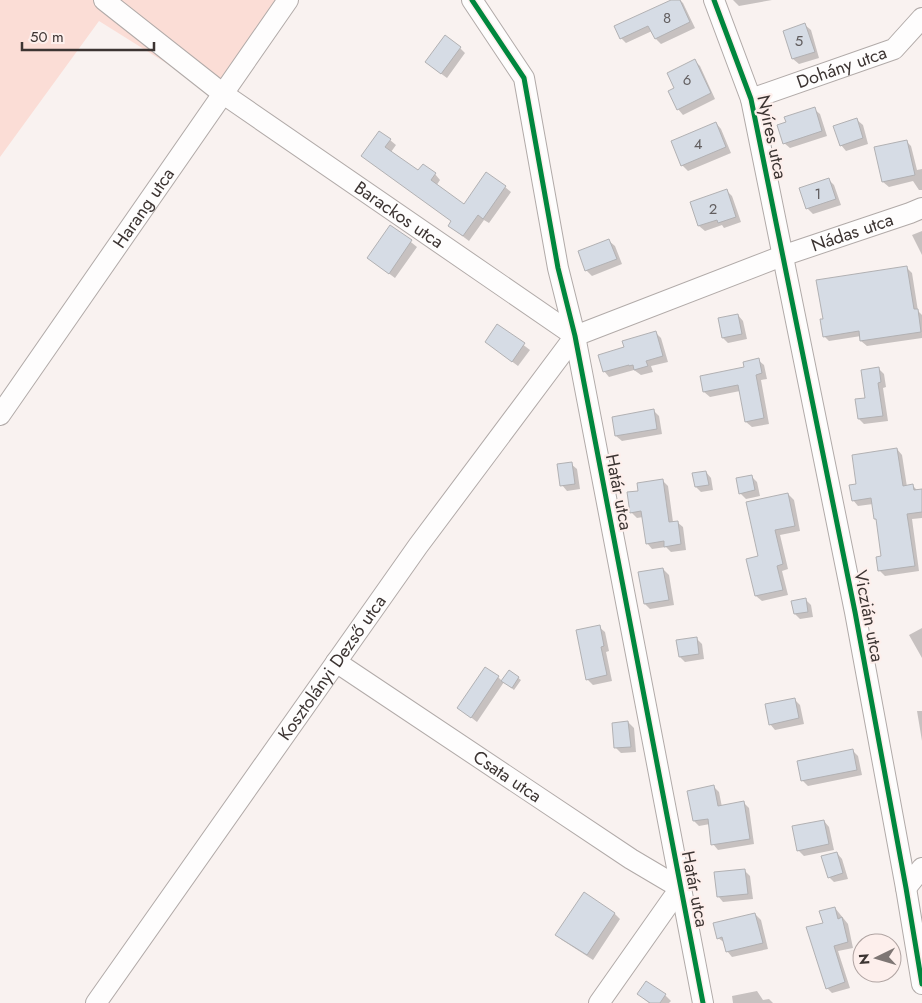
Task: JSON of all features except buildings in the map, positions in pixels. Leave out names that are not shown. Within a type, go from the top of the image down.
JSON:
[{"type":"street","name":"Barackos utca","points":[[104,0],[222,93],[575,336]]},
{"type":"street","name":"Harang utca","points":[[0,415],[288,0]]},
{"type":"street","name":"Határ utca","points":[[472,0],[524,78],[558,268],[575,336],[703,1003]]},
{"type":"street","name":"Nyíres utca","points":[[714,0],[751,99],[782,256]]},
{"type":"street","name":"Dohány utca","points":[[751,99],[894,49],[922,18]]},
{"type":"street","name":"Nádas utca","points":[[782,256],[922,208]]},
{"type":"street","points":[[575,336],[782,256]]},
{"type":"street","name":"Viczián utca","points":[[782,256],[855,612],[922,984]]},
{"type":"street","name":"Kosztolányi Dezső utca","points":[[96,1003],[418,546],[575,336]]},
{"type":"street","name":"Csata utca","points":[[336,662],[630,859],[680,888]]},
{"type":"street","points":[[906,888],[922,868]]},
{"type":"street","points":[[599,1003],[680,888]]},
{"type":"shaded area","points":[[0,0],[278,0],[214,93],[99,21],[0,157]]},
{"type":"cycle path","points":[[472,0],[524,78],[558,268],[575,336],[703,1003]]},
{"type":"cycle path","points":[[714,0],[751,99],[855,612],[922,984]]}]
